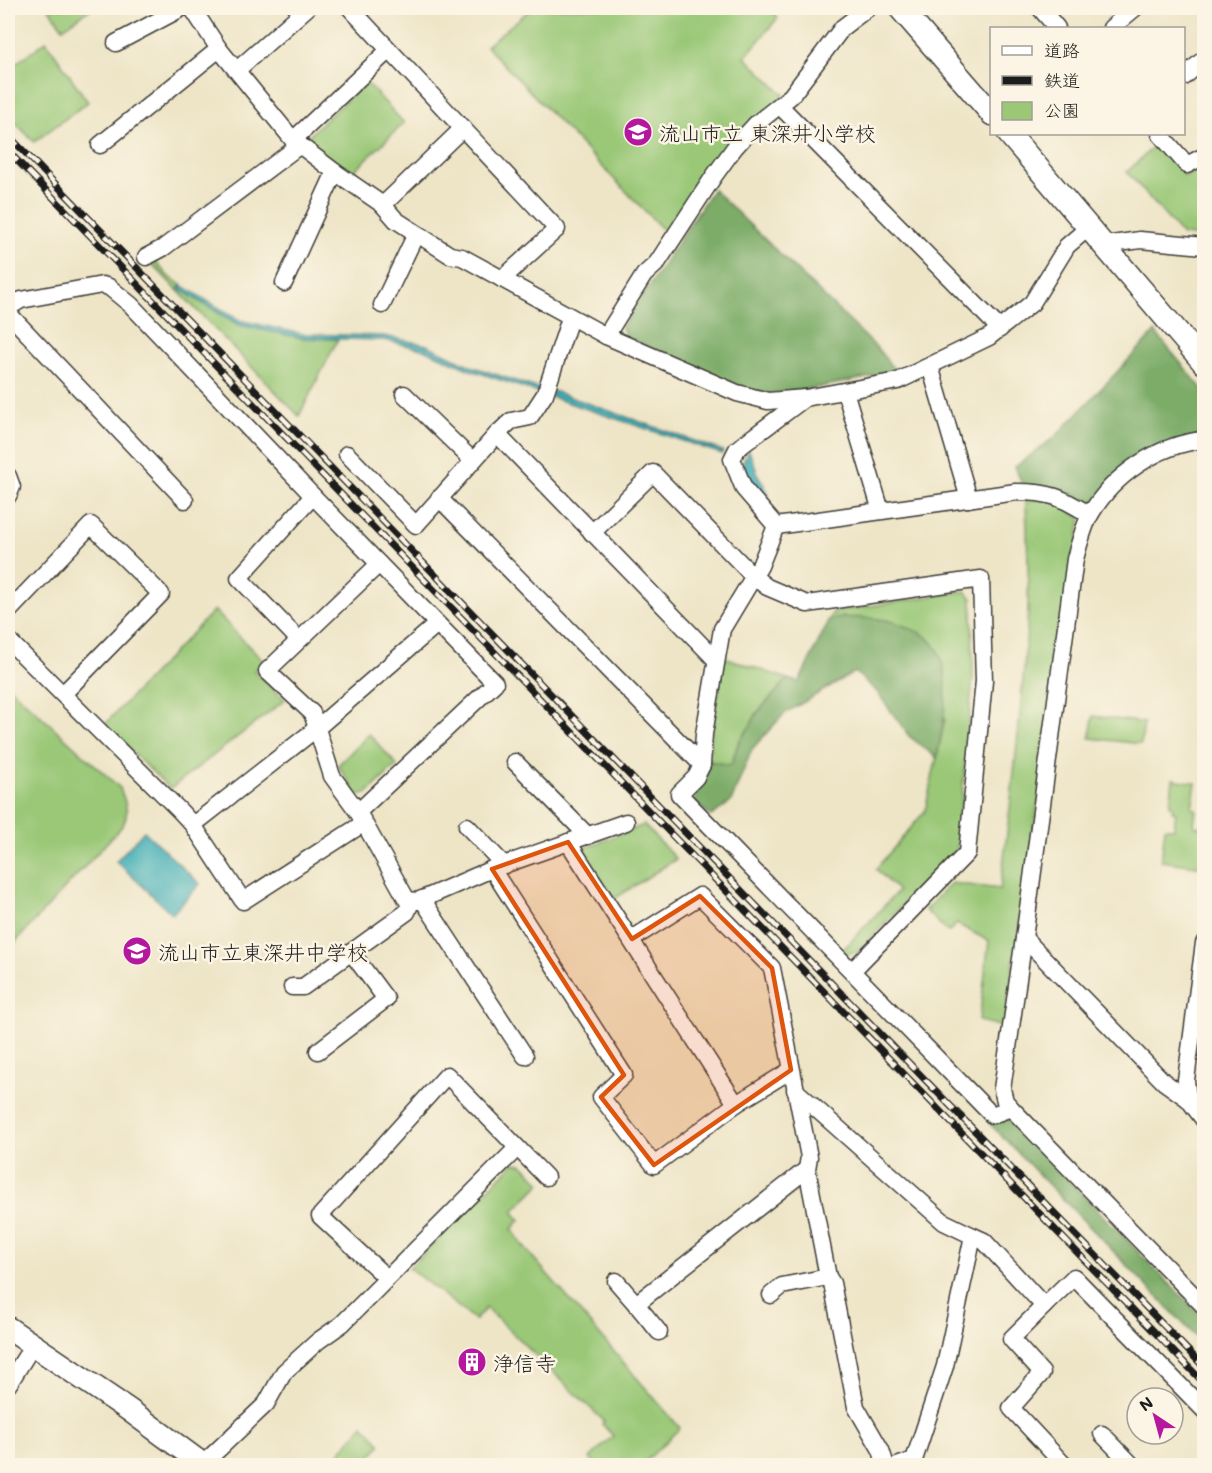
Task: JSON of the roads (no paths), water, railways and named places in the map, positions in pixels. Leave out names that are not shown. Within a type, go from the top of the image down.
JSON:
[{"type":"street","points":[[116,43],[182,8]]},
{"type":"street","points":[[192,8],[219,49],[296,142],[383,205],[396,220],[416,234],[450,255],[462,257],[606,336],[737,393],[768,401],[805,398],[897,381],[989,337],[1032,303],[1067,246],[1089,227]]},
{"type":"street","points":[[237,70],[307,8]]},
{"type":"street","points":[[350,8],[557,229],[502,279]]},
{"type":"street","points":[[606,336],[644,275],[657,263],[735,147],[756,124],[791,96],[843,27],[868,8]]},
{"type":"street","points":[[900,8],[990,112]]},
{"type":"street","points":[[1040,8],[1056,27]]},
{"type":"street","points":[[1112,27],[1135,8]]},
{"type":"street","points":[[100,145],[219,49]]},
{"type":"street","points":[[146,257],[163,249],[296,142],[389,50]]},
{"type":"street","points":[[1185,76],[1204,59]]},
{"type":"street","points":[[780,106],[1000,329]]},
{"type":"street","points":[[383,205],[463,128]]},
{"type":"street","points":[[1010,135],[1204,363]]},
{"type":"street","points":[[1161,135],[1187,165],[1204,156]]},
{"type":"street","points":[[284,283],[335,172]]},
{"type":"street","points":[[382,305],[416,234]]},
{"type":"street","points":[[1105,245],[1128,240],[1198,245],[1204,257]]},
{"type":"street","points":[[8,308],[21,300],[96,285],[110,287],[131,304],[495,683],[361,817],[243,901],[193,825],[63,694],[18,653],[8,640]]},
{"type":"street","points":[[8,313],[185,500]]},
{"type":"street","points":[[347,454],[416,525],[497,434],[511,421],[530,417],[540,405],[570,318]]},
{"type":"street","points":[[930,366],[969,499]]},
{"type":"street","points":[[845,391],[881,511]]},
{"type":"street","points":[[404,394],[472,460]]},
{"type":"street","points":[[776,526],[744,489],[732,459],[737,449],[805,398]]},
{"type":"street","points":[[497,434],[716,660]]},
{"type":"street","points":[[1204,440],[1180,445],[1148,458],[1125,474],[1090,516],[1075,559],[1002,1089],[1005,1101],[1011,1108],[1204,1306]]},
{"type":"street","points":[[592,533],[653,473],[754,577],[767,587],[807,604],[981,579],[984,681],[967,853],[852,971]]},
{"type":"street","points":[[8,476],[12,487],[8,496]]},
{"type":"street","points":[[776,526],[1016,492],[1040,492],[1065,500],[1090,516]]},
{"type":"street","points":[[299,640],[239,578],[313,496]]},
{"type":"street","points":[[439,498],[702,765]]},
{"type":"street","points":[[8,612],[91,525],[161,594],[63,694]]},
{"type":"street","points":[[776,526],[754,577],[723,629],[704,734],[702,765],[696,777],[679,794],[992,1115],[1011,1108]]},
{"type":"street","points":[[379,564],[267,670],[312,713],[332,776],[361,817],[404,897],[417,900],[525,1056]]},
{"type":"street","points":[[193,825],[317,728],[437,624]]},
{"type":"street","points":[[515,762],[588,836]]},
{"type":"street","points":[[291,987],[303,987],[407,912],[417,900],[498,867],[626,822]]},
{"type":"street","points":[[467,826],[498,867],[624,1075],[601,1097],[654,1165],[736,1104],[791,1070]]},
{"type":"street","points":[[568,842],[736,1104]]},
{"type":"street","points":[[632,939],[700,896],[772,968],[808,1157],[807,1169],[856,1407],[881,1450],[886,1466]]},
{"type":"street","points":[[1024,938],[1164,1082],[1196,1100]]},
{"type":"street","points":[[1204,944],[1186,1080],[1204,1120]]},
{"type":"street","points":[[318,1051],[386,999],[351,952]]},
{"type":"street","points":[[387,1278],[320,1216],[447,1075],[546,1177]]},
{"type":"street","points":[[795,1090],[944,1222],[984,1241],[1044,1306]]},
{"type":"street","points":[[8,1328],[129,1410],[204,1465],[266,1404],[284,1372],[318,1341],[342,1324],[518,1148]]},
{"type":"street","points":[[636,1304],[807,1169]]},
{"type":"street","points":[[897,1466],[914,1460],[921,1439],[945,1366],[973,1236]]},
{"type":"street","points":[[771,1295],[782,1286],[828,1277]]},
{"type":"street","points":[[1065,1466],[1011,1407],[1042,1372],[1011,1339],[1074,1277],[1204,1410]]},
{"type":"street","points":[[616,1281],[659,1332]]},
{"type":"street","points":[[8,1385],[33,1345]]},
{"type":"street","points":[[1102,1434],[1133,1466]]},
{"type":"water","points":[[181,285],[239,320],[302,334],[384,336],[427,345],[471,366],[540,389],[539,393],[468,369],[426,350],[384,340],[302,338],[239,325],[179,289]]},
{"type":"water","points":[[553,391],[723,451],[722,454],[551,397]]},
{"type":"water","points":[[749,451],[765,486],[772,511],[755,491],[745,474],[744,458]]},
{"type":"water","points":[[144,831],[200,884],[172,914],[116,861]]},
{"type":"railway","points":[[8,135],[1204,1367]]},
{"type":"railway","points":[[8,151],[1204,1383]]},
{"type":"place","name":"流山市立 東深井小学校","points":[[638,132]]},
{"type":"place","name":"流山市立東深井中学校","points":[[137,951]]},
{"type":"place","name":"浄信寺","points":[[472,1362]]}]
